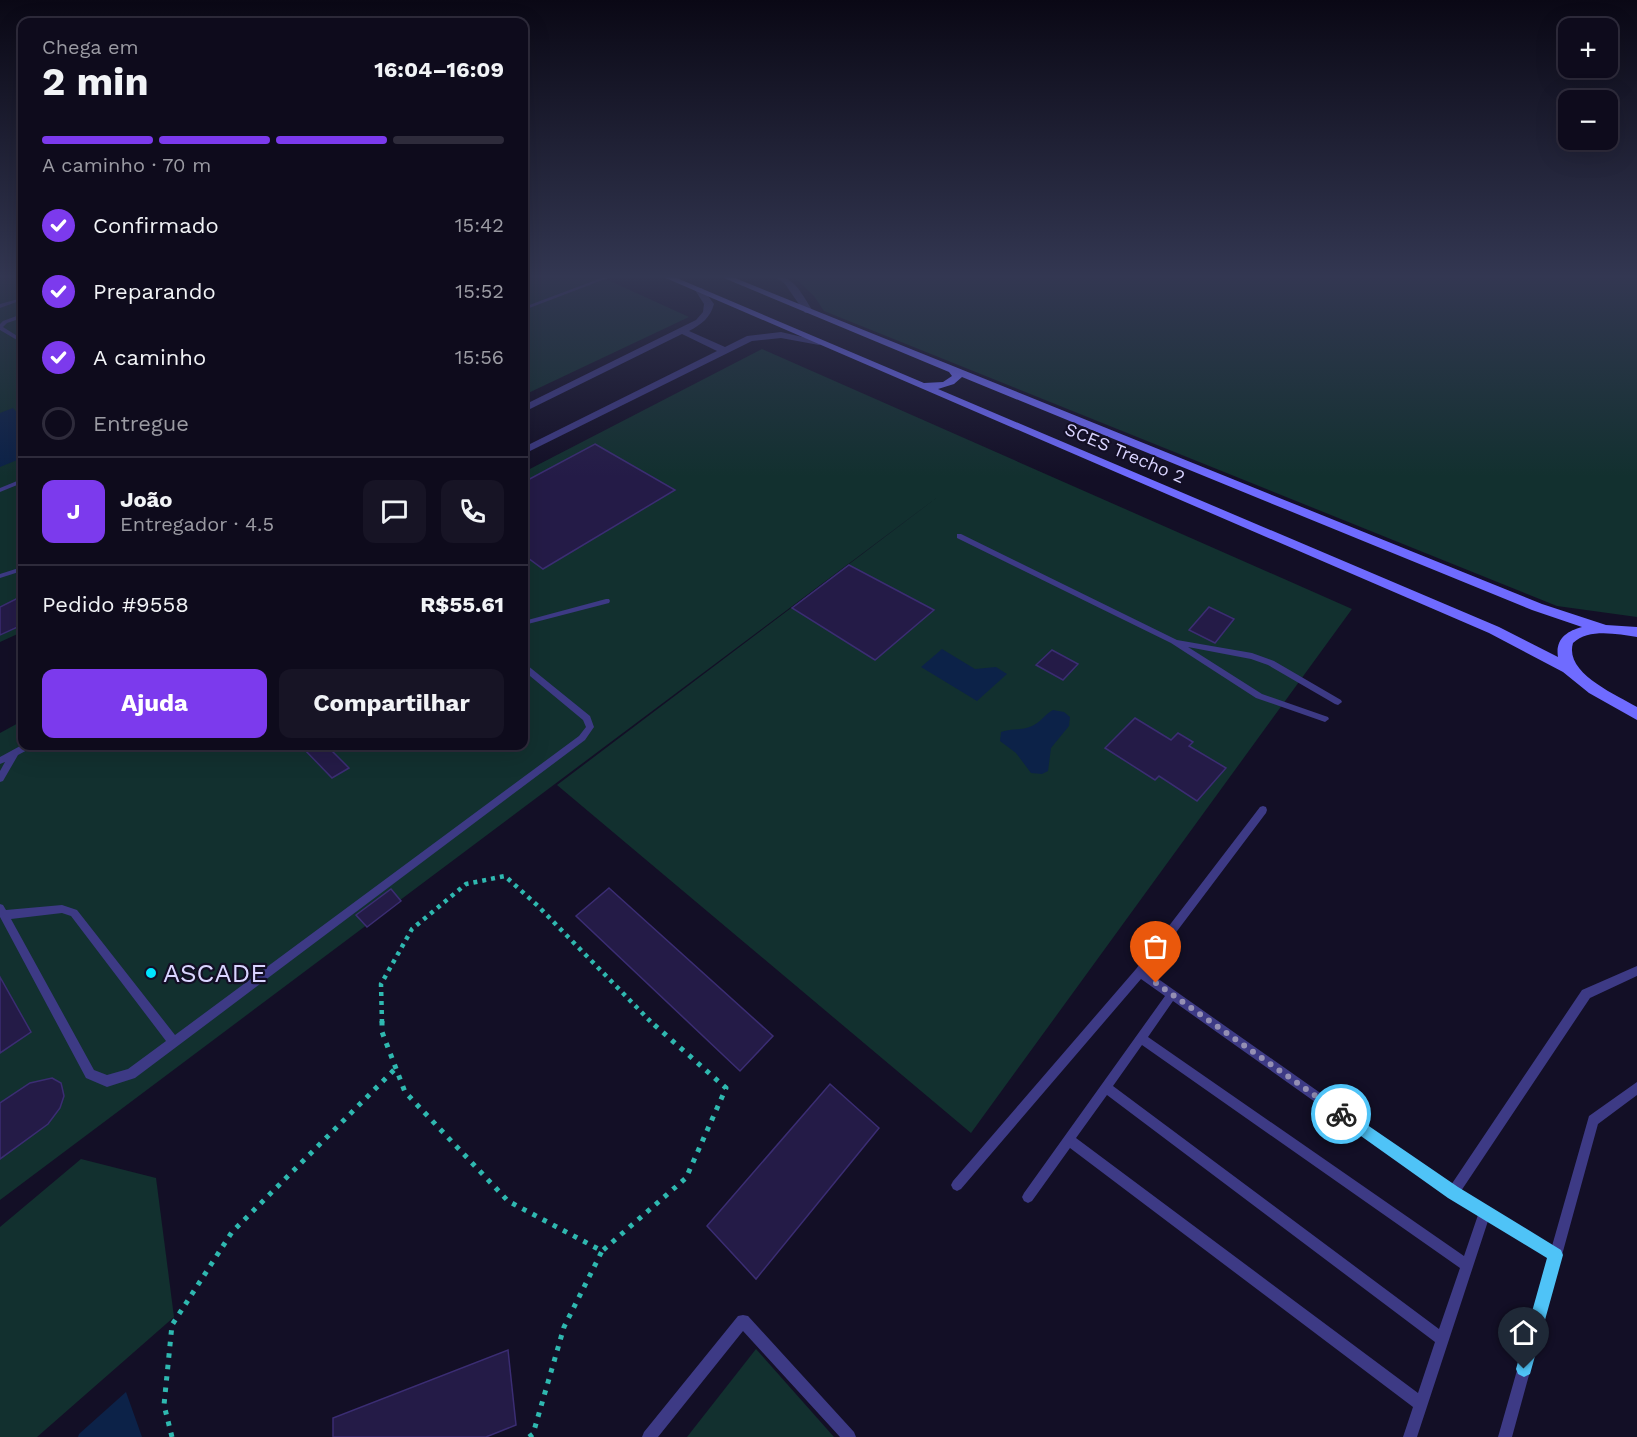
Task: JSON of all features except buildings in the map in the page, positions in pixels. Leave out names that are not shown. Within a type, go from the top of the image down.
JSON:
[{"type":"main road","name":"SCES Trecho 2","points":[[822,343],[1494,630],[1568,669],[1594,689],[1637,714]]},
{"type":"main road","name":"SCES Trecho 2","points":[[888,343],[1537,607],[1604,629]]},
{"type":"main road","points":[[918,383],[948,384],[957,376],[953,370]]},
{"type":"main road","points":[[1568,669],[1564,649],[1568,639],[1575,633],[1604,629],[1637,632]]},
{"type":"street","points":[[528,407],[658,343]]},
{"type":"street","points":[[709,343],[724,350]]},
{"type":"street","points":[[528,449],[739,343]]},
{"type":"lane","points":[[0,490],[18,483]]},
{"type":"lane","points":[[959,536],[1174,641],[1259,696],[1325,719]]},
{"type":"lane","points":[[0,576],[18,570]]},
{"type":"lane","points":[[528,622],[606,601]]},
{"type":"lane","points":[[1174,641],[1252,656],[1271,663],[1338,702]]},
{"type":"lane","points":[[174,1042],[74,913],[62,909],[2,911],[90,1074],[108,1081],[131,1074],[174,1042],[582,738],[590,727],[587,718],[528,670]]},
{"type":"lane","points":[[0,761],[21,750]]},
{"type":"lane","points":[[0,779],[15,753]]},
{"type":"lane","points":[[957,1185],[1140,972],[1263,810]]},
{"type":"lane","points":[[1453,1192],[1586,994],[1637,971]]},
{"type":"lane","points":[[1140,972],[1453,1192],[1556,1255]]},
{"type":"lane","points":[[1028,1197],[1172,994]]},
{"type":"lane","points":[[1141,1038],[1467,1265]]},
{"type":"lane","points":[[1505,1437],[1593,1120],[1637,1088]]},
{"type":"lane","points":[[1106,1089],[1442,1340]]},
{"type":"lane","points":[[1069,1140],[1421,1404]]},
{"type":"lane","points":[[1410,1437],[1485,1212]]},
{"type":"lane","points":[[649,1437],[743,1321],[849,1437]]},
{"type":"path","points":[[530,1437],[533,1434],[564,1327],[602,1251],[686,1178],[726,1088],[654,1025],[538,906],[505,876],[466,884],[412,929],[381,984],[382,1032],[405,1092],[508,1201],[602,1251]]},
{"type":"path","points":[[172,1437],[164,1406],[172,1325],[232,1232],[396,1068]]},
{"type":"green space","points":[[0,343],[18,343],[18,634],[0,642]]},
{"type":"green space","points":[[528,343],[634,343],[528,393]]},
{"type":"green space","points":[[904,343],[1637,343],[1637,617],[1557,606]]},
{"type":"green space","points":[[762,349],[1352,609],[971,1133],[557,785],[939,496],[0,1200],[0,733],[18,723],[18,750],[528,750],[528,470]]},
{"type":"green space","points":[[81,1159],[156,1178],[174,1317],[37,1437],[0,1437],[0,1227]]},
{"type":"green space","points":[[756,1349],[834,1437],[687,1437]]},
{"type":"water","points":[[13,408],[18,414],[18,460],[0,467],[0,413]]},
{"type":"water","points":[[942,649],[975,669],[996,667],[1007,674],[977,701],[921,667]]},
{"type":"water","points":[[1053,710],[1064,712],[1070,717],[1069,726],[1051,748],[1048,771],[1042,774],[1031,773],[1016,753],[1000,741],[1001,732],[1032,726]]},
{"type":"water","points":[[126,1392],[142,1437],[78,1437],[79,1434]]},
{"type":"way so far","points":[[1156,983],[1341,1114]]},
{"type":"place","name":"ASCADE","points":[[151,973]]},
{"type":"route","points":[[1341,1114],[1453,1192],[1556,1255],[1524,1369]]}]
